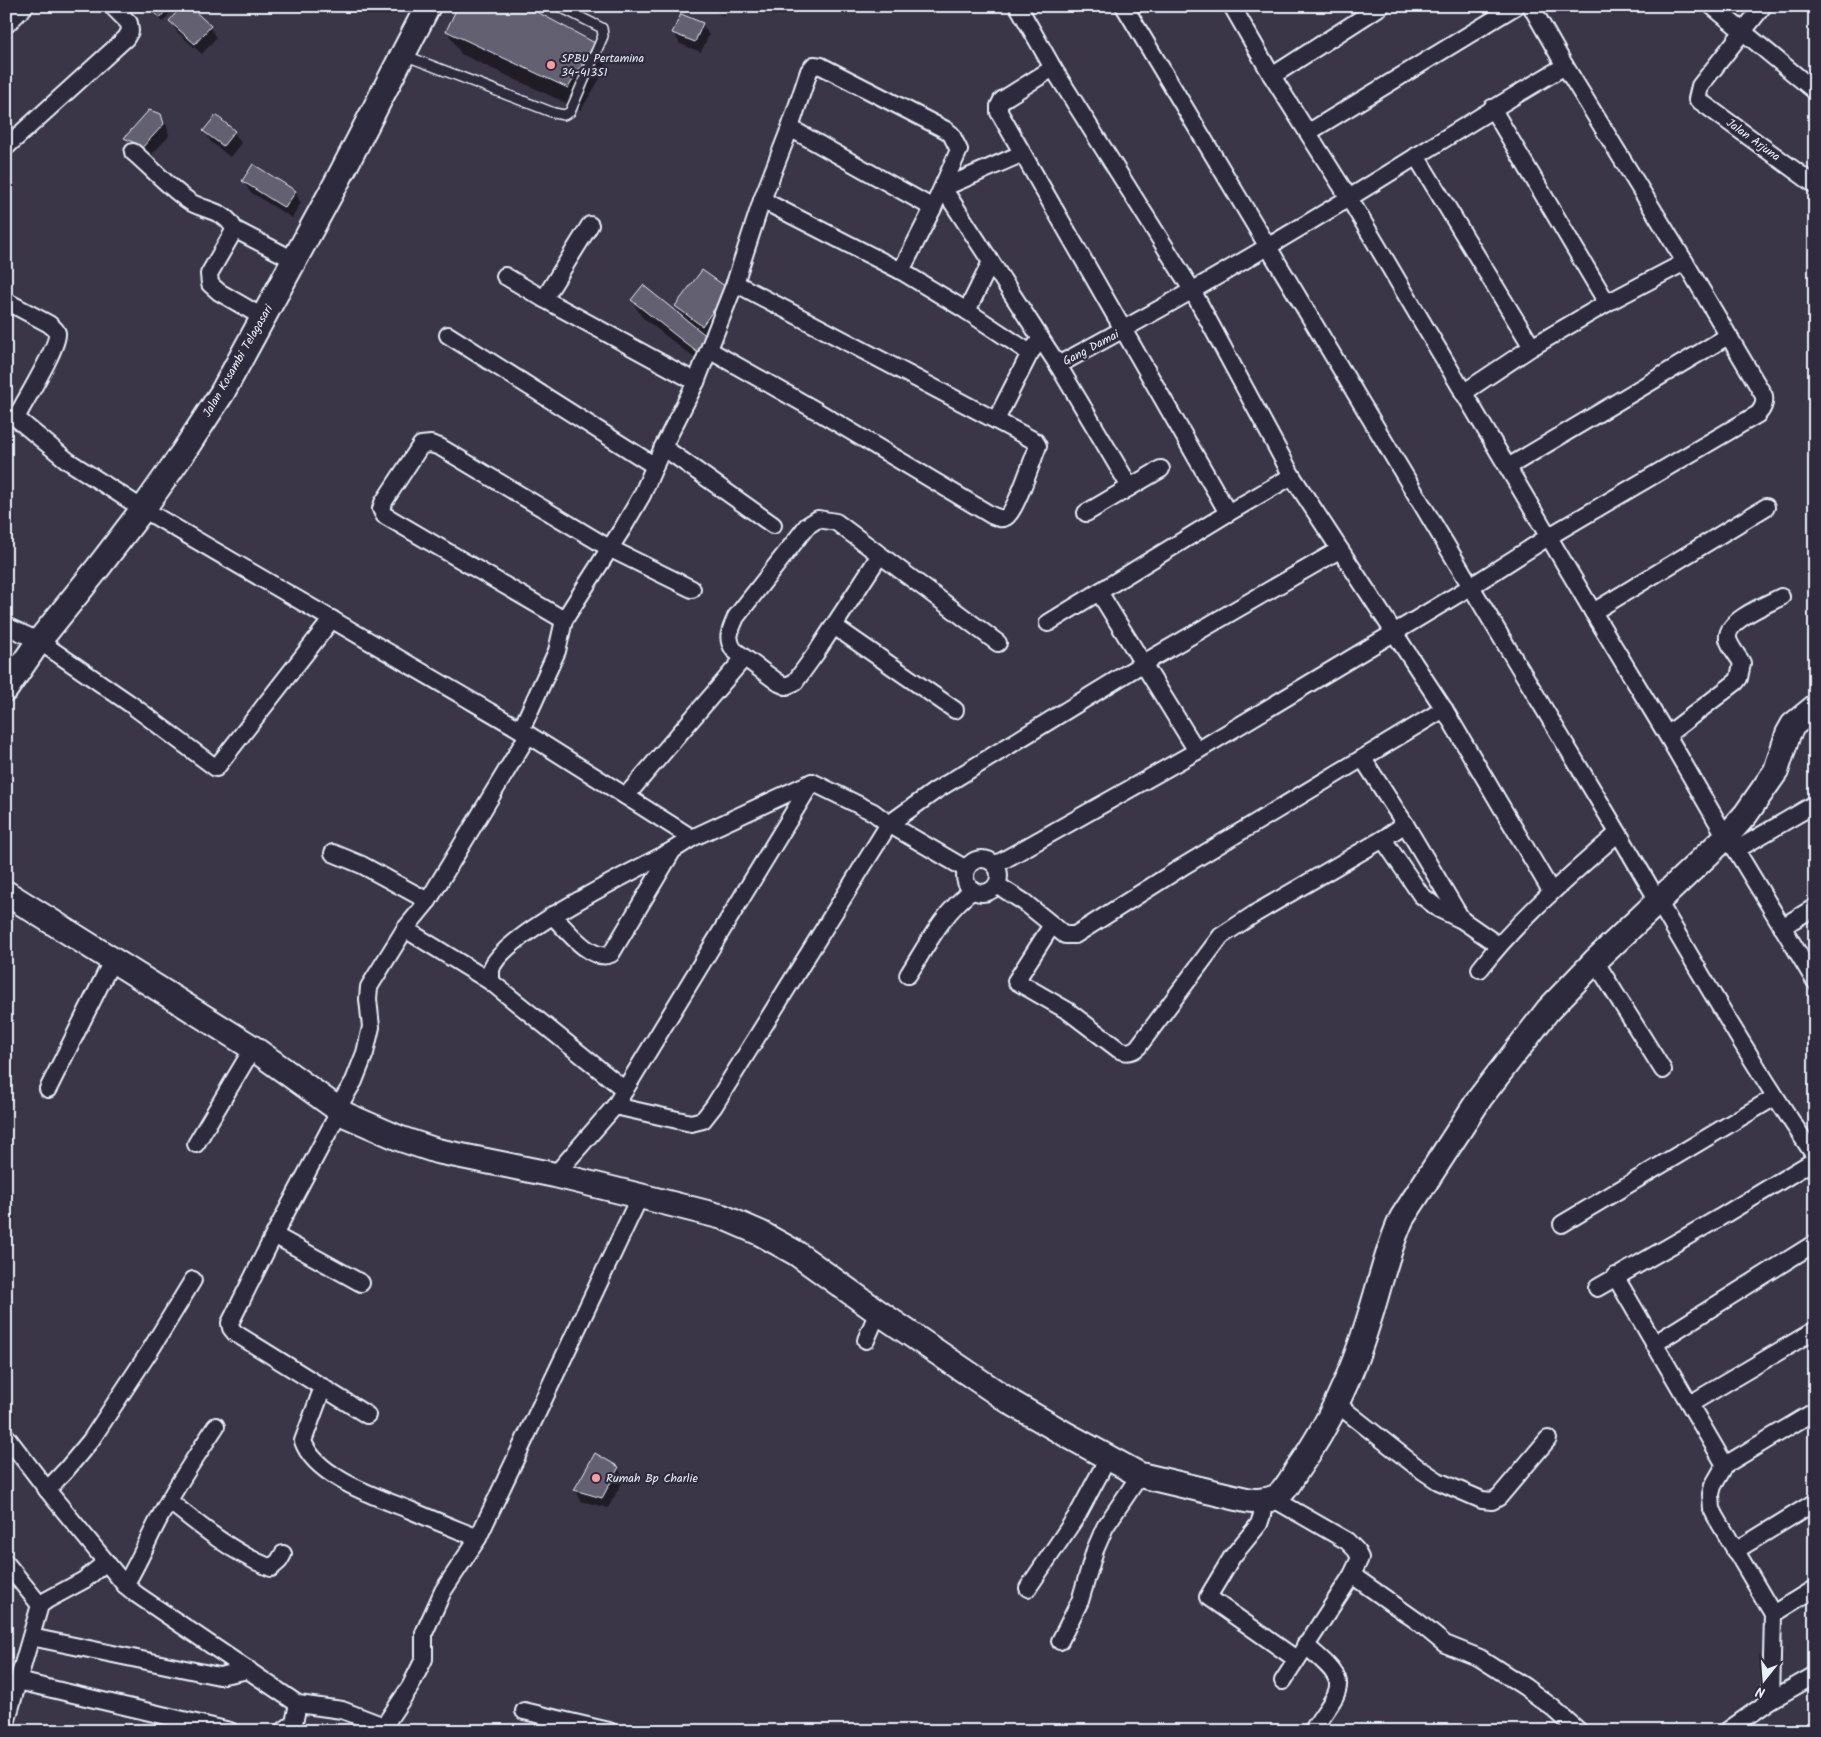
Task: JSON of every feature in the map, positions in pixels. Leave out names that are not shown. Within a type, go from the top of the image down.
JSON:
[{"type":"street","points":[[6,26],[25,6]]},
{"type":"street","points":[[6,146],[126,38],[130,31],[129,23],[112,6]]},
{"type":"street","name":"Jalan Kosambi Telagasari","points":[[6,689],[39,641],[143,509],[222,393],[264,318],[428,6]]},
{"type":"street","points":[[1018,6],[1053,68],[1192,290],[1292,476],[1444,709],[1551,892]]},
{"type":"street","points":[[1124,6],[1775,1097],[1815,1156]]},
{"type":"street","points":[[1272,76],[1381,6]]},
{"type":"street","points":[[1309,132],[1516,6]]},
{"type":"street","points":[[995,865],[1197,752],[1470,587],[1548,537],[1758,414],[1765,402],[1764,396],[1685,262],[1565,66],[1531,6]]},
{"type":"street","points":[[1712,6],[1815,91]]},
{"type":"street","points":[[1743,32],[1762,6]]},
{"type":"street","points":[[1237,8],[1272,76],[1349,198],[1548,537],[1815,981]]},
{"type":"street","name":"Jalan Arjuna","points":[[1743,32],[1700,86],[1697,92],[1697,99],[1815,185]]},
{"type":"street","points":[[367,1415],[235,1333],[230,1323],[354,1081],[365,1053],[371,1027],[368,999],[369,987],[405,929],[428,901],[524,733],[557,651],[564,620],[642,495],[696,382],[735,283],[762,200],[790,128],[809,71],[814,65],[821,66],[946,130],[951,134],[959,150],[934,208],[901,271]]},
{"type":"street","name":"Gang Damai","points":[[1058,366],[1268,246],[1349,198],[1492,108],[1565,66]]},
{"type":"street","points":[[1053,68],[1002,100],[999,112],[1021,154],[1228,513]]},
{"type":"street","points":[[1492,108],[1607,303]]},
{"type":"street","points":[[790,128],[934,208]]},
{"type":"street","points":[[133,152],[181,195],[224,217],[234,229],[294,260]]},
{"type":"street","points":[[943,188],[1021,154]]},
{"type":"street","points":[[1416,156],[1532,347]]},
{"type":"street","points":[[943,188],[1058,366],[1130,487]]},
{"type":"street","points":[[762,200],[901,271],[967,311],[1030,353]]},
{"type":"street","points":[[544,300],[590,225]]},
{"type":"street","points":[[234,229],[209,274],[210,284],[219,292],[264,318]]},
{"type":"street","points":[[967,311],[991,262]]},
{"type":"street","points":[[1464,393],[1532,347],[1607,303],[1685,262]]},
{"type":"street","points":[[505,276],[544,300],[696,382]]},
{"type":"street","points":[[709,350],[816,411],[991,516],[1003,519],[1008,515],[1019,494],[1038,446],[1031,438],[735,283]]},
{"type":"street","points":[[6,301],[49,324],[57,333],[44,367],[11,415],[68,461],[143,509],[332,618],[524,733],[692,838]]},
{"type":"street","points":[[448,335],[655,466]]},
{"type":"street","points":[[1508,467],[1728,336]]},
{"type":"street","points":[[996,420],[1030,353],[1041,339]]},
{"type":"street","points":[[564,620],[384,515],[381,509],[383,503],[421,445],[431,444],[440,447],[609,548],[692,589]]},
{"type":"street","points":[[663,448],[774,524]]},
{"type":"street","points":[[1086,513],[1160,469]]},
{"type":"street","points":[[1048,623],[1292,476]]},
{"type":"street","points":[[1593,612],[1766,507]]},
{"type":"street","points":[[880,555],[795,682],[786,686],[779,683],[744,658],[729,643],[729,635],[736,617],[808,526],[818,519],[836,522],[998,643]]},
{"type":"street","points":[[615,1106],[691,1123],[703,1120],[714,1106],[889,824],[935,792],[1142,664],[1339,550]]},
{"type":"street","points":[[1100,592],[1197,752]]},
{"type":"street","points":[[1667,735],[1740,678],[1742,663],[1728,640],[1730,630],[1735,623],[1750,612],[1781,597]]},
{"type":"street","points":[[6,626],[39,641],[128,703],[216,768],[332,618]]},
{"type":"street","points":[[834,626],[955,710]]},
{"type":"street","points":[[626,796],[744,658]]},
{"type":"street","points":[[1731,844],[1776,771],[1788,734],[1793,725],[1815,707]]},
{"type":"street","points":[[996,885],[1024,902],[1065,935],[1075,934],[1444,709]]},
{"type":"street","points":[[1363,759],[1406,824],[1462,920]]},
{"type":"street","points":[[812,782],[873,812],[889,824],[966,869]]},
{"type":"street","points":[[491,982],[491,970],[503,953],[552,915],[692,838],[812,782]]},
{"type":"street","points":[[555,1175],[615,1106],[812,782]]},
{"type":"street","points":[[6,893],[253,1048],[339,1110],[383,1132],[437,1151],[555,1175],[723,1218],[760,1233],[796,1253],[878,1312],[1046,1424],[1108,1458],[1140,1474],[1249,1501],[1268,1499],[1280,1494],[1305,1458],[1337,1404],[1369,1320],[1392,1239],[1402,1218],[1480,1098],[1548,1010],[1595,961],[1658,902],[1731,844],[1815,804]]},
{"type":"street","points":[[1052,925],[1016,981],[1068,1011],[1118,1049],[1130,1052],[1138,1048],[1221,936],[1267,906],[1406,824]]},
{"type":"street","points":[[1480,969],[1498,945],[1551,892],[1618,833]]},
{"type":"street","points":[[1383,839],[1421,895],[1439,909],[1462,920],[1498,945]]},
{"type":"street","points":[[552,915],[586,948],[600,956],[611,954],[673,850]]},
{"type":"street","points":[[334,853],[362,865],[428,901]]},
{"type":"street","points":[[979,859],[988,860],[998,870],[999,876],[996,885],[990,891],[984,893],[973,890],[966,881],[966,869],[971,862],[979,859]]},
{"type":"street","points":[[908,975],[942,921],[958,901],[973,890]]},
{"type":"street","points":[[1782,927],[1815,907]]},
{"type":"street","points":[[405,929],[491,982],[625,1090]]},
{"type":"street","points":[[48,1089],[113,959]]},
{"type":"street","points":[[1595,961],[1663,1070]]},
{"type":"street","points":[[196,1144],[253,1048]]},
{"type":"street","points":[[1562,1224],[1775,1097]]},
{"type":"street","points":[[1597,1288],[1815,1160]]},
{"type":"street","points":[[6,1436],[106,1562],[125,1585],[136,1594],[298,1704],[342,1710],[386,1728],[424,1659],[424,1633],[443,1591],[478,1538],[640,1196]]},
{"type":"street","points":[[274,1235],[361,1283]]},
{"type":"street","points":[[1654,1344],[1815,1243]]},
{"type":"street","points":[[1615,1276],[1725,1466]]},
{"type":"street","points":[[47,1490],[91,1440],[151,1349],[193,1280]]},
{"type":"street","points":[[866,1340],[878,1312]]},
{"type":"street","points":[[1690,1404],[1815,1330]]},
{"type":"street","points":[[323,1387],[303,1441],[306,1450],[316,1461],[338,1478],[357,1489],[478,1538]]},
{"type":"street","points":[[1337,1404],[1417,1467],[1449,1486],[1482,1500],[1492,1501],[1499,1497],[1548,1439]]},
{"type":"street","points":[[1771,1700],[1773,1614],[1716,1517],[1711,1502],[1713,1486],[1725,1466],[1815,1411]]},
{"type":"street","points":[[125,1585],[140,1561],[184,1474],[216,1426]]},
{"type":"street","points":[[1028,1588],[1078,1514],[1108,1458]]},
{"type":"street","points":[[1060,1641],[1080,1601],[1095,1550],[1105,1527],[1140,1474]]},
{"type":"street","points":[[1268,1499],[1346,1541],[1354,1547],[1360,1558],[1352,1575],[1283,1681]]},
{"type":"street","points":[[1268,1499],[1259,1524],[1232,1556],[1208,1597],[1301,1652],[1323,1659],[1334,1672],[1338,1680],[1338,1688],[1331,1705],[1312,1731]]},
{"type":"street","points":[[169,1501],[195,1522],[250,1559],[271,1568],[282,1554]]},
{"type":"street","points":[[1735,1551],[1815,1502]]},
{"type":"street","points":[[6,1723],[40,1605],[89,1576],[106,1562]]},
{"type":"street","points":[[6,1563],[40,1605]]},
{"type":"street","points":[[1352,1575],[1408,1614],[1445,1644],[1480,1658],[1525,1687],[1579,1731]]},
{"type":"street","points":[[1773,1614],[1815,1588]]},
{"type":"street","points":[[31,1637],[220,1676],[250,1670]]},
{"type":"street","points":[[1727,1731],[1771,1700],[1815,1675]]},
{"type":"street","points":[[18,1681],[230,1731]]},
{"type":"street","points":[[291,1728],[298,1704]]},
{"type":"street","points":[[524,1711],[609,1731]]},
{"type":"lane","points":[[403,54],[554,113],[564,115],[570,112],[604,36],[602,28],[595,23],[558,6]]},
{"type":"building","points":[[147,6],[169,6],[160,18]]},
{"type":"building","points":[[182,6],[189,6],[211,26],[195,44],[169,21]]},
{"type":"building","name":"SPBU Pertamina 34-41351","points":[[458,6],[526,6],[595,43],[568,88],[446,31]]},
{"type":"building","points":[[681,14],[703,23],[695,42],[672,33]]},
{"type":"building","points":[[149,110],[161,114],[164,124],[139,151],[135,143],[124,138]]},
{"type":"building","points":[[216,115],[235,131],[223,146],[203,131]]},
{"type":"building","points":[[253,164],[296,191],[285,208],[242,181]]},
{"type":"building","points":[[702,270],[729,289],[702,326],[675,306]]},
{"type":"building","points":[[643,285],[709,338],[698,353],[631,300]]},
{"type":"building","name":"Rumah Bp Charlie","points":[[595,1453],[619,1467],[602,1498],[574,1490]]},
{"type":"place","name":"SPBU Pertamina 34-41351","points":[[551,65]]},
{"type":"place","name":"Rumah Bp Charlie","points":[[596,1478]]}]
